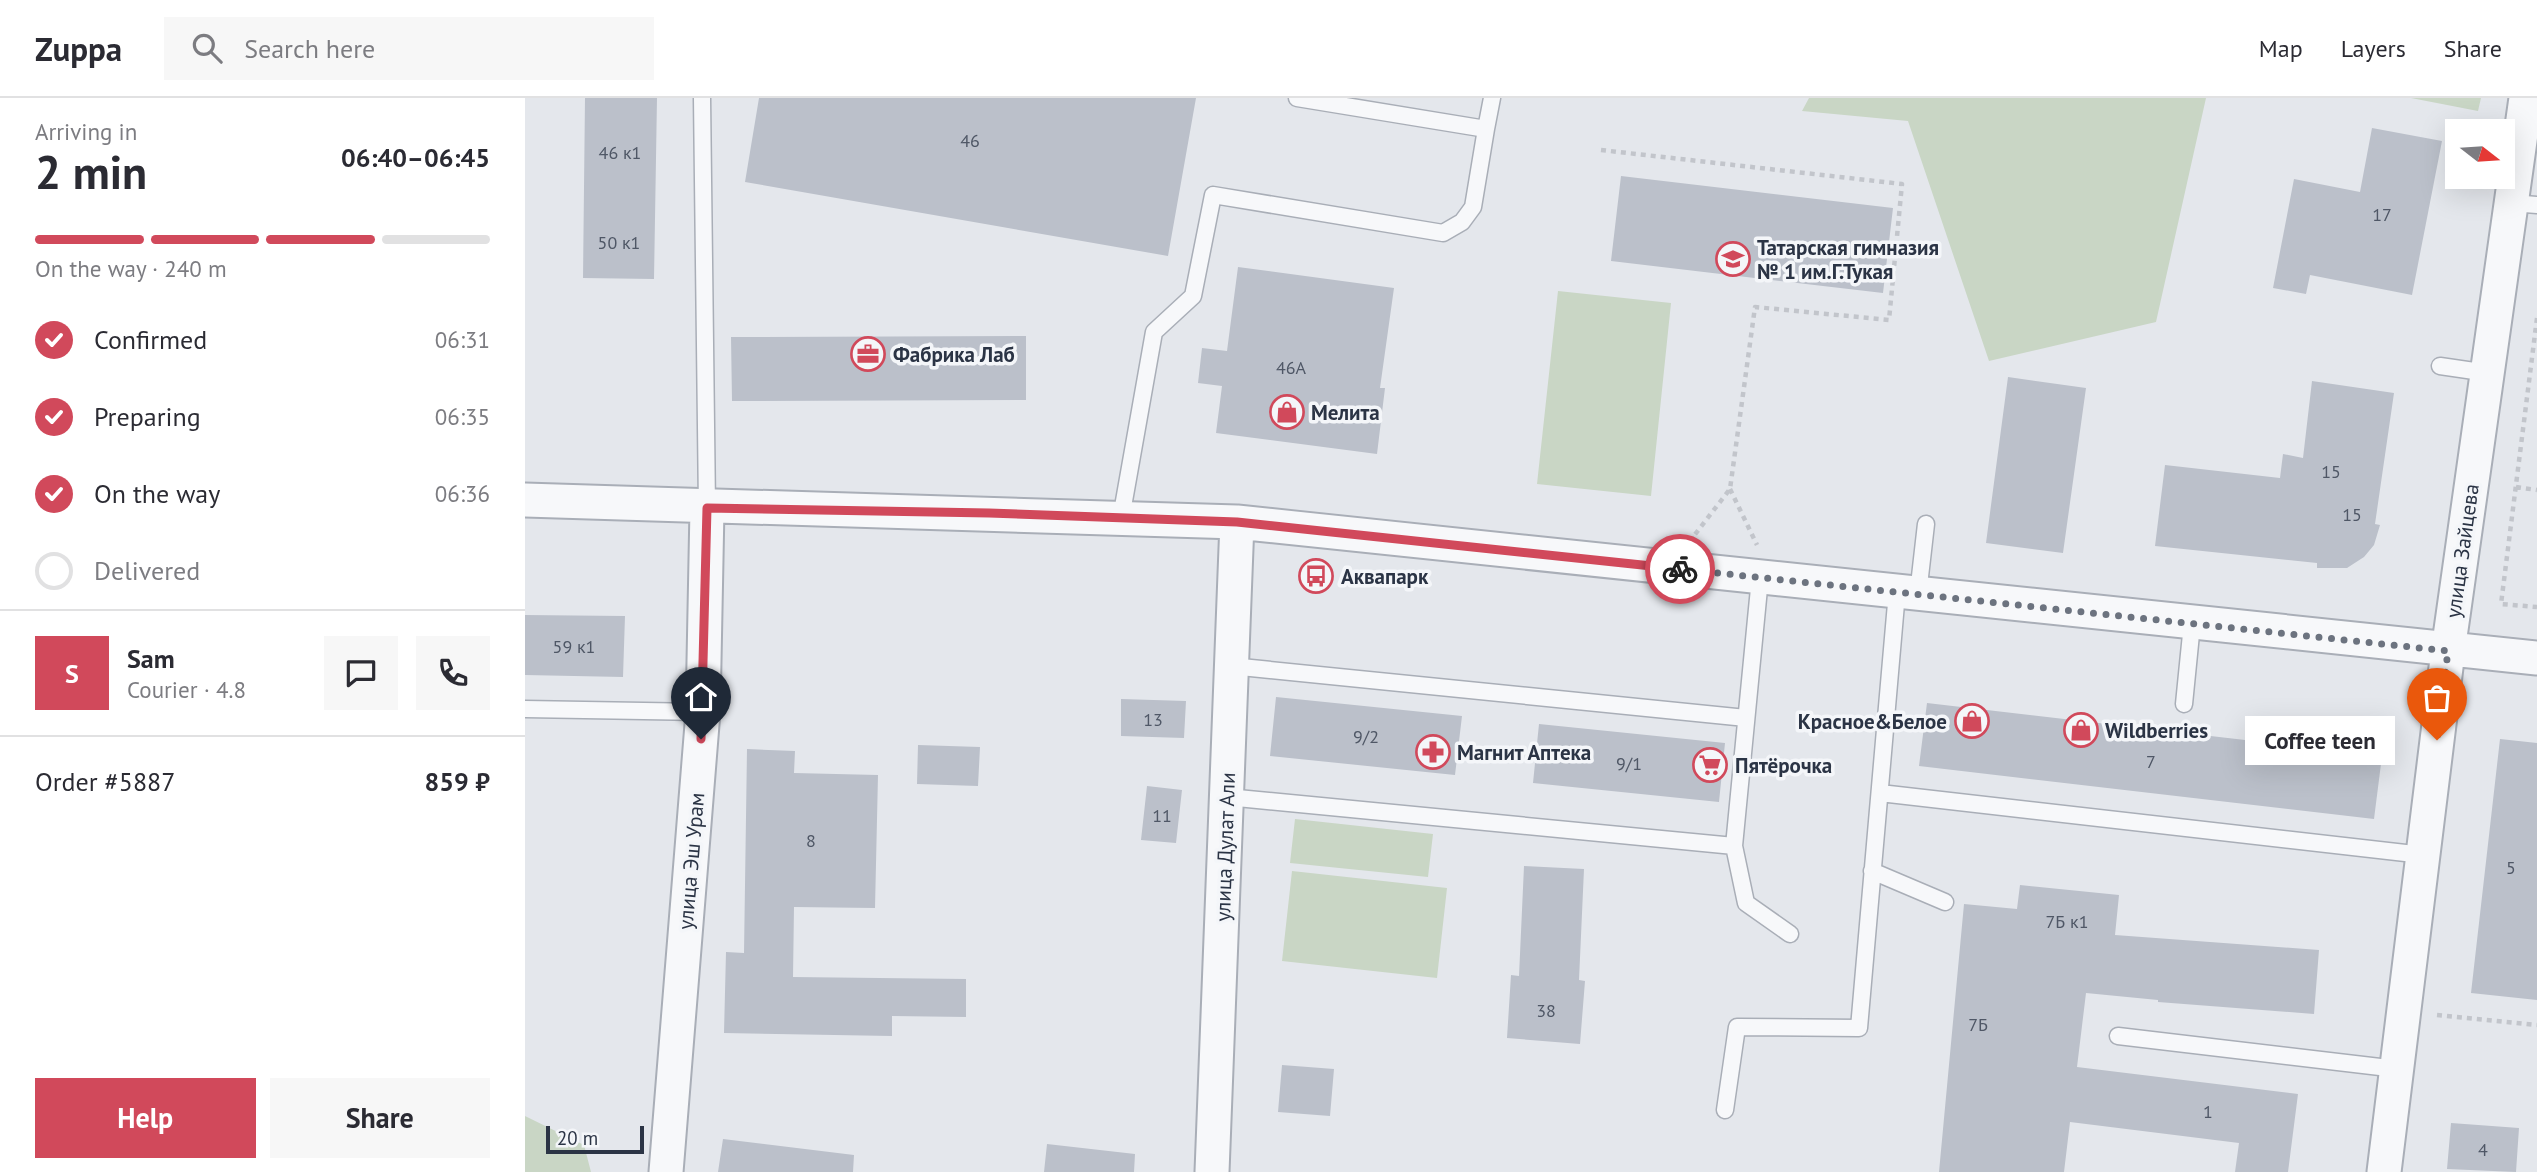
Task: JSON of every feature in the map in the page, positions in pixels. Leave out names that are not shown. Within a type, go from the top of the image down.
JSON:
[{"type":"street","name":"улица Зайцева","points":[[2384,1172],[2448,651],[2488,373],[2525,204],[2526,98]]},
{"type":"street","points":[[525,500],[707,508],[1237,522],[1759,563],[1907,593],[2448,651],[2537,658]]},
{"type":"street","name":"улица Эш Урам","points":[[666,1172],[703,712],[707,508]]},
{"type":"street","name":"улица Дулат Али","points":[[1212,1172],[1237,522]]},
{"type":"lane","points":[[702,98],[707,508]]},
{"type":"lane","points":[[1297,98],[1486,129]]},
{"type":"lane","points":[[1121,518],[1154,332],[1193,296],[1213,195],[1443,233],[1462,222],[1473,207],[1492,98]]},
{"type":"lane","points":[[2440,366],[2488,373]]},
{"type":"lane","points":[[1725,1110],[1737,1027],[1859,1028],[1879,793],[1907,593],[1926,524]]},
{"type":"lane","points":[[1759,563],[1734,846],[1746,903],[1790,934]]},
{"type":"lane","points":[[2184,704],[2192,624]]},
{"type":"lane","points":[[1231,666],[1746,718]]},
{"type":"lane","points":[[525,709],[703,712]]},
{"type":"lane","points":[[1879,793],[2423,855]]},
{"type":"lane","points":[[1227,797],[1734,846]]},
{"type":"lane","points":[[1872,871],[1945,902]]},
{"type":"lane","points":[[2118,1036],[2397,1069]]},
{"type":"path","points":[[1601,150],[1902,184],[1889,320],[1755,307],[1730,489],[1759,563]]},
{"type":"path","points":[[2537,318],[2501,604],[2537,607]]},
{"type":"path","points":[[2516,487],[2537,490]]},
{"type":"path","points":[[1690,541],[1730,489]]},
{"type":"path","points":[[2405,1011],[2537,1026]]},
{"type":"green space","points":[[1809,98],[2206,98],[2156,322],[1989,361],[1908,121],[1802,111]]},
{"type":"green space","points":[[2411,98],[2481,98],[2478,111]]},
{"type":"green space","points":[[1558,291],[1671,303],[1651,496],[1537,484]]},
{"type":"green space","points":[[1295,819],[1433,834],[1428,877],[1290,863]]},
{"type":"green space","points":[[1292,871],[1447,888],[1437,978],[1282,961]]},
{"type":"green space","points":[[525,1116],[584,1145],[591,1172],[525,1172]]},
{"type":"building","points":[[585,98],[657,98],[654,279],[583,278]]},
{"type":"building","points":[[759,98],[1196,98],[1168,256],[745,182]]},
{"type":"building","points":[[2372,128],[2442,141],[2412,295],[2310,275],[2306,294],[2273,288],[2294,179],[2360,192]]},
{"type":"building","points":[[1621,176],[1893,208],[1883,293],[1611,261]]},
{"type":"building","points":[[1238,267],[1394,288],[1380,388],[1385,388],[1377,454],[1216,433],[1222,386],[1198,383],[1202,348],[1227,351]]},
{"type":"building","points":[[1026,336],[1026,400],[732,401],[731,337]]},
{"type":"building","points":[[2008,377],[2086,388],[2063,553],[1986,543]]},
{"type":"building","points":[[2312,381],[2394,393],[2375,524],[2380,525],[2374,545],[2364,557],[2347,568],[2317,568],[2317,563],[2155,546],[2165,465],[2280,478],[2283,454],[2303,458]]},
{"type":"building","points":[[525,615],[625,616],[623,677],[525,675]]},
{"type":"building","points":[[1276,697],[1462,716],[1455,775],[1270,756]]},
{"type":"building","points":[[1121,699],[1186,701],[1184,738],[1121,736]]},
{"type":"building","points":[[1927,703],[2382,756],[2374,819],[1919,766]]},
{"type":"building","points":[[1539,724],[1725,743],[1719,802],[1533,783]]},
{"type":"building","points":[[2500,739],[2537,743],[2537,1000],[2471,993]]},
{"type":"building","points":[[918,745],[980,747],[978,786],[917,784]]},
{"type":"building","points":[[747,749],[795,751],[794,773],[878,775],[875,908],[794,907],[793,977],[966,979],[966,1017],[892,1016],[892,1036],[724,1033],[726,952],[744,953]]},
{"type":"building","points":[[1147,786],[1182,790],[1176,843],[1141,840]]},
{"type":"building","points":[[1524,866],[1584,869],[1579,980],[1585,981],[1580,1044],[1507,1038],[1511,975],[1519,976]]},
{"type":"building","points":[[2020,885],[2119,895],[2115,935],[2319,950],[2314,1014],[2158,1002],[2086,993],[2077,1067],[2298,1094],[2288,1172],[2235,1172],[2239,1143],[2070,1122],[2064,1172],[1939,1172],[1964,904],[2017,909]]},
{"type":"building","points":[[1282,1065],[1334,1069],[1330,1116],[1278,1112]]},
{"type":"building","points":[[2451,1123],[2519,1128],[2516,1172],[2447,1169]]},
{"type":"building","points":[[723,1139],[854,1155],[853,1172],[718,1172]]},
{"type":"building","points":[[1047,1144],[1135,1154],[1134,1172],[1044,1172]]},
{"type":"way so far","points":[[1680,569],[2448,651],[2437,740]]},
{"type":"place","name":"Татарская гимназия № 1 им.Г.Тукая","points":[[1733,259]]},
{"type":"place","name":"Фабрика Лаб","points":[[868,354]]},
{"type":"place","name":"Мелита","points":[[1287,412]]},
{"type":"place","name":"Аквапарк","points":[[1316,576]]},
{"type":"place","name":"Красное&Белое","points":[[1972,721]]},
{"type":"place","name":"Wildberries","points":[[2081,730]]},
{"type":"place","name":"Coffee teen","points":[[2437,740]]},
{"type":"place","name":"Магнит Аптека","points":[[1433,752]]},
{"type":"place","name":"Пятёрочка","points":[[1710,765]]},
{"type":"route","points":[[701,739],[707,508],[989,513],[1237,522],[1680,569]]}]
